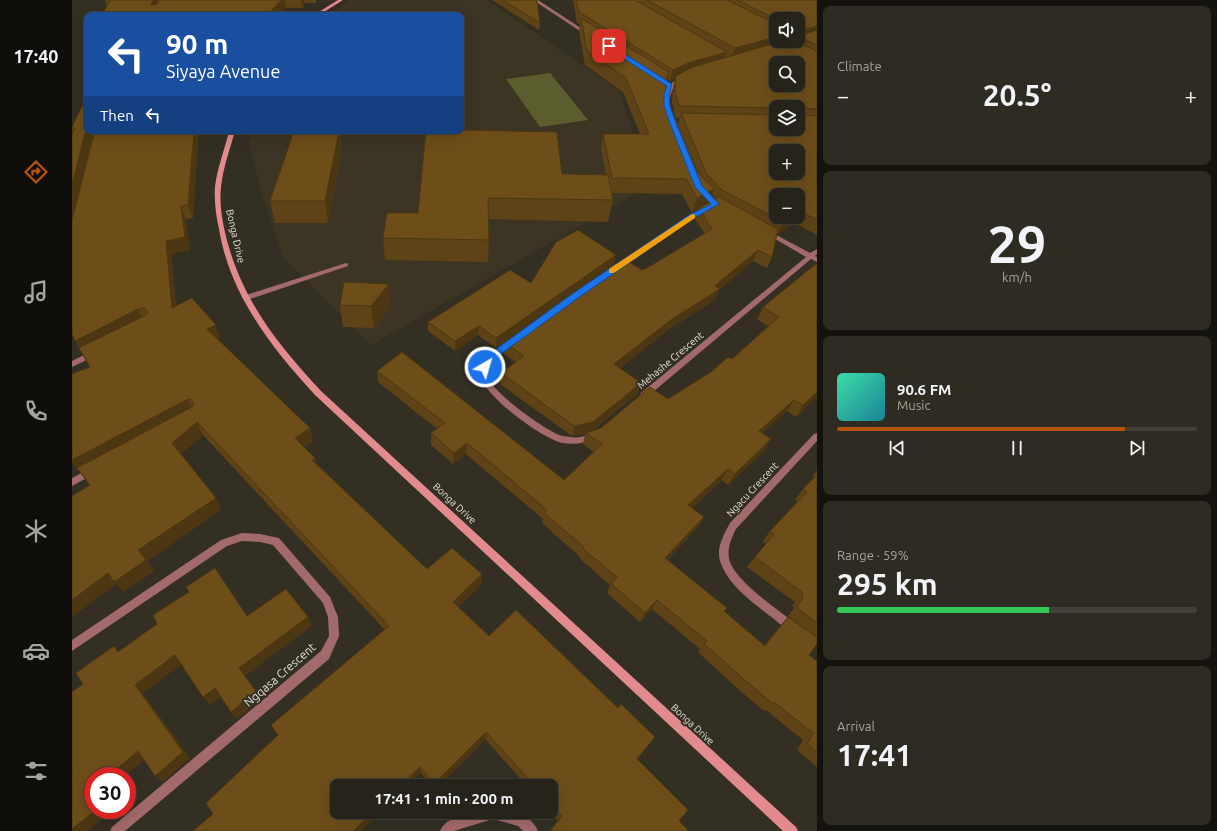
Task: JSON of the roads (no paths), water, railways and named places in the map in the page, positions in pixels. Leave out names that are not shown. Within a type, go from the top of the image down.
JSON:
[{"type":"street","points":[[321,12],[341,0]]},
{"type":"street","points":[[535,0],[593,36]]},
{"type":"street","points":[[668,111],[666,94],[670,85],[687,76]]},
{"type":"street","points":[[664,81],[670,85]]},
{"type":"street","name":"Bonga Drive","points":[[231,134],[218,186],[218,206],[227,255],[244,298],[270,340],[318,393],[792,831]]},
{"type":"street","points":[[614,270],[691,217],[715,204]]},
{"type":"street","points":[[763,230],[813,258]]},
{"type":"street","name":"Mehashe Crescent","points":[[637,400],[813,258],[817,251]]},
{"type":"street","points":[[244,298],[346,265]]},
{"type":"street","points":[[521,335],[486,361],[485,374],[487,383],[496,394],[541,428],[554,437],[562,440],[586,440],[600,431]]},
{"type":"street","points":[[72,364],[99,350]]},
{"type":"street","name":"Ngacu Crescent","points":[[798,631],[739,584],[725,561],[725,541],[733,526],[817,436]]},
{"type":"street","points":[[72,482],[98,469]]},
{"type":"street","name":"Ngqasa Crescent","points":[[72,646],[224,543],[242,537],[276,541],[327,600],[333,618],[334,636],[325,655],[116,831]]},
{"type":"street","points":[[446,831],[452,825],[493,813],[522,821],[532,831]]}]
